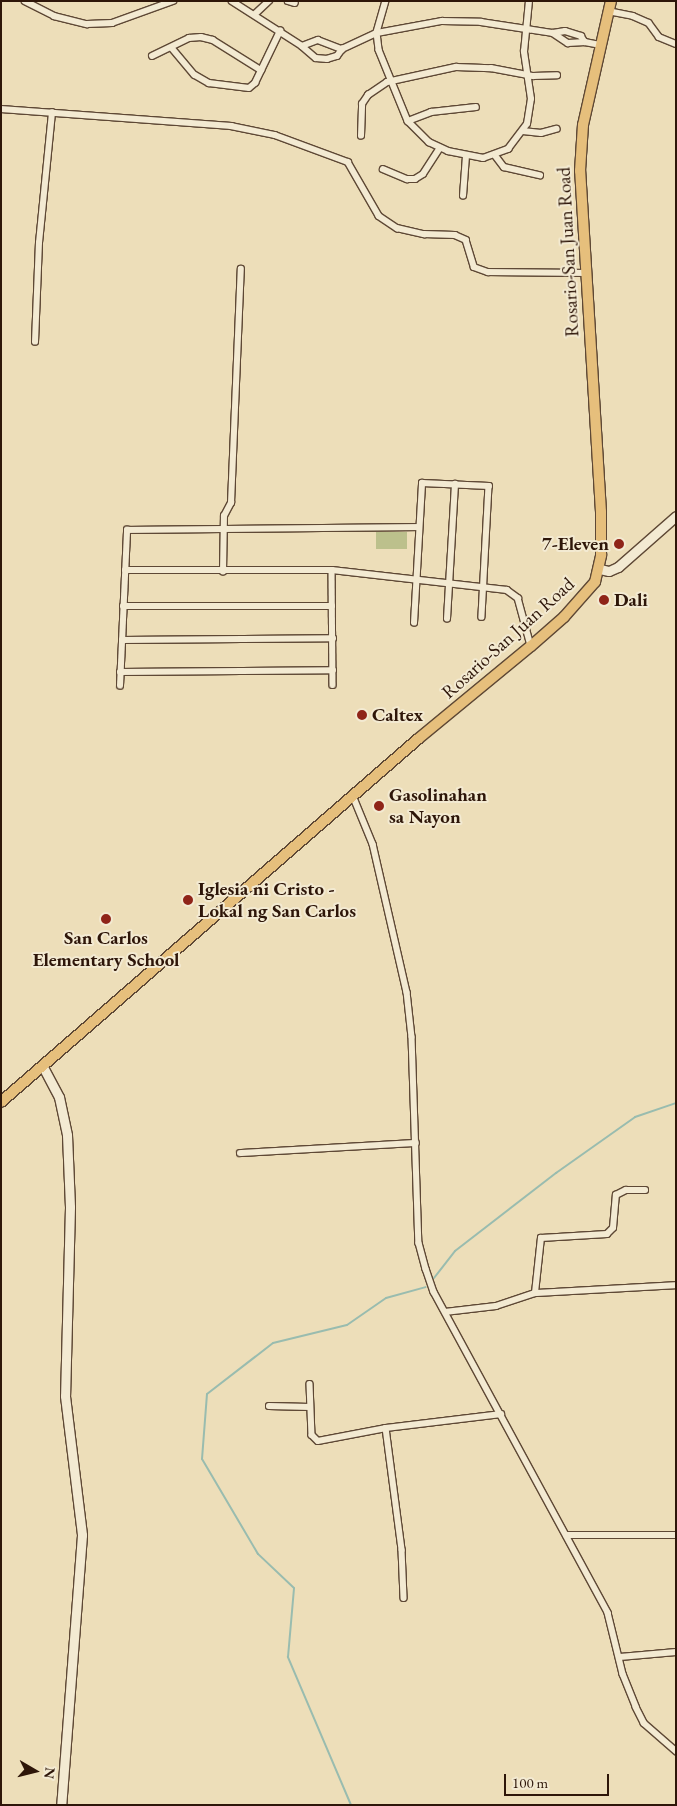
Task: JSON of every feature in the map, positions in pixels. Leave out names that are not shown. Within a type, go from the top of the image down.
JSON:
[{"type":"main road","name":"Rosario-San Juan Road","points":[[1,1102],[354,798],[418,740],[531,646],[587,593],[600,569],[601,512],[585,273],[581,148],[600,45],[610,6]]},
{"type":"street","points":[[25,1],[54,16],[87,24],[112,23],[172,1]]},
{"type":"street","points":[[232,1],[255,14],[302,46],[316,58],[327,59],[337,56],[342,49],[377,33],[442,21],[481,22],[553,33],[570,32],[582,36],[585,42]]},
{"type":"street","points":[[255,14],[269,1]]},
{"type":"street","points":[[288,1],[295,3]]},
{"type":"street","points":[[386,1],[377,33],[379,50],[393,80],[408,121],[418,132],[440,148],[466,156],[495,155],[508,149],[523,131],[531,99],[527,74],[527,29],[530,1]]},
{"type":"street","points":[[610,6],[649,24],[659,37],[676,44]]},
{"type":"street","points":[[172,48],[195,75],[209,83],[249,88],[261,70],[280,31]]},
{"type":"street","points":[[553,33],[568,43],[585,42],[600,45]]},
{"type":"street","points":[[152,56],[172,48],[189,38],[212,40],[261,70]]},
{"type":"street","points":[[302,46],[318,40],[342,49]]},
{"type":"street","points":[[361,136],[362,104],[378,87],[393,80],[456,67],[557,75]]},
{"type":"street","points":[[408,121],[431,112],[476,107]]},
{"type":"street","points":[[1,109],[231,126],[275,135],[348,162],[379,216],[397,228],[424,234],[456,235],[466,240],[474,267],[488,272],[585,273]]},
{"type":"street","points":[[35,342],[39,243],[52,113]]},
{"type":"street","points":[[523,131],[540,133],[556,129]]},
{"type":"street","points":[[383,169],[407,179],[415,179],[423,174],[440,148]]},
{"type":"street","points":[[495,155],[504,166],[540,175]]},
{"type":"street","points":[[463,196],[466,156]]},
{"type":"street","points":[[223,572],[224,516],[231,503],[241,270]]},
{"type":"street","points":[[414,624],[422,482],[490,486],[482,617]]},
{"type":"street","points":[[448,619],[455,484]]},
{"type":"street","points":[[600,569],[609,571],[618,567],[676,516]]},
{"type":"street","points":[[120,686],[127,530],[419,528]]},
{"type":"street","points":[[125,570],[223,572],[332,570],[514,592],[518,598],[531,646]]},
{"type":"street","points":[[332,570],[333,685]]},
{"type":"street","points":[[123,606],[332,606]]},
{"type":"street","points":[[122,640],[332,638]]},
{"type":"street","points":[[120,672],[333,670]]},
{"type":"street","points":[[354,798],[373,844],[407,992],[416,1143],[419,1243],[434,1292],[608,1613],[623,1674],[644,1723],[676,1751]]},
{"type":"street","points":[[42,1065],[59,1097],[67,1135],[70,1207],[65,1396],[82,1535],[61,1805]]},
{"type":"street","points":[[240,1153],[416,1143]]},
{"type":"street","points":[[535,1293],[541,1238],[607,1234],[613,1228],[616,1195],[626,1190],[644,1190]]},
{"type":"street","points":[[445,1312],[502,1304],[535,1293],[676,1285]]},
{"type":"street","points":[[310,1384],[312,1435],[318,1441],[386,1428],[500,1414]]},
{"type":"street","points":[[269,1406],[310,1407]]},
{"type":"street","points":[[386,1428],[402,1550],[404,1598]]},
{"type":"street","points":[[566,1535],[676,1535]]},
{"type":"street","points":[[620,1657],[676,1652]]},
{"type":"green space","points":[[376,532],[407,532],[407,549],[376,549]]},
{"type":"waterway","points":[[434,1278],[455,1251],[556,1173],[635,1117],[676,1103]]},
{"type":"waterway","points":[[351,1805],[288,1657],[294,1588],[258,1554],[202,1459],[207,1394],[273,1343],[347,1325],[386,1298],[426,1287]]},
{"type":"place","name":"7-Eleven","points":[[619,544]]},
{"type":"place","name":"Dali","points":[[604,600]]},
{"type":"place","name":"Caltex","points":[[362,715]]},
{"type":"place","name":"Gasolinahan sa Nayon","points":[[379,806]]},
{"type":"place","name":"Iglesia ni Cristo - Lokal ng San Carlos","points":[[188,900]]},
{"type":"place","name":"San Carlos Elementary School","points":[[106,919]]}]
